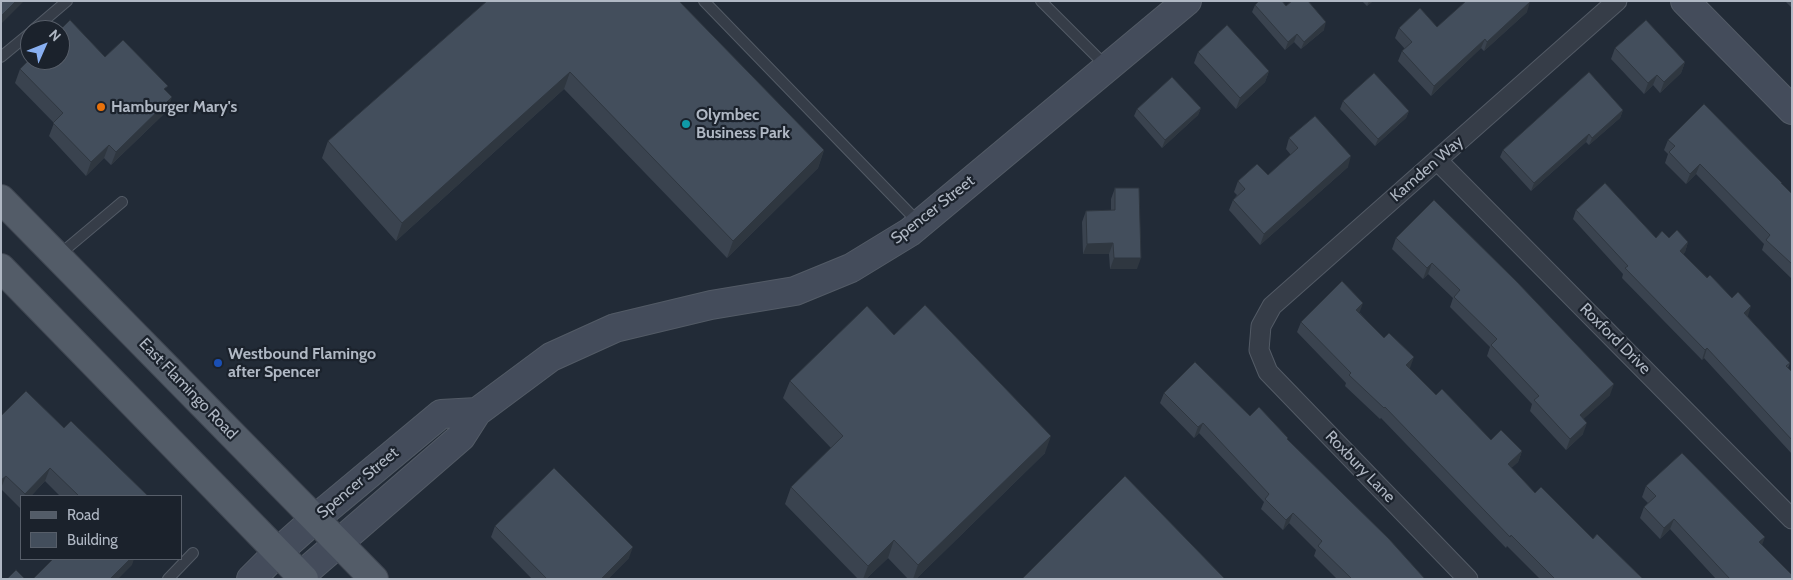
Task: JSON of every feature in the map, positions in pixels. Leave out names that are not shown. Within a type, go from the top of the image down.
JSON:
[{"type":"main road","name":"East Flamingo Road","points":[[1,199],[374,579]]},
{"type":"main road","points":[[1,268],[278,552],[301,578]]},
{"type":"street","name":"Spencer Street","points":[[301,578],[461,437],[477,412],[551,356],[615,328],[711,305],[795,292],[851,268],[910,232],[1187,1]]},
{"type":"street","name":"Kamden Way","points":[[1259,350],[1261,326],[1272,306],[1618,1]]},
{"type":"street","points":[[1684,1],[1792,110]]},
{"type":"street","name":"Roxford Drive","points":[[1438,160],[1792,519]]},
{"type":"street","name":"Roxbury Lane","points":[[1259,350],[1268,372],[1468,579]]},
{"type":"street","name":"Spencer Street","points":[[251,579],[315,519],[441,414],[477,412]]},
{"type":"lane","points":[[45,20],[67,1]]},
{"type":"lane","points":[[704,1],[920,224]]},
{"type":"lane","points":[[1041,1],[1107,68]]},
{"type":"lane","points":[[1,57],[20,41]]},
{"type":"lane","points":[[58,256],[122,202]]},
{"type":"lane","points":[[168,579],[193,552]]},
{"type":"building","points":[[1,1],[16,1],[1,16]]},
{"type":"building","name":"Olymbec Business Park","points":[[487,1],[679,1],[824,150],[733,241],[570,72],[402,223],[328,141]]},
{"type":"building","points":[[1259,1],[1282,1],[1286,6],[1292,1],[1308,1],[1326,22],[1304,42],[1297,34],[1288,42],[1255,5]]},
{"type":"building","points":[[1466,1],[1530,2],[1487,42],[1485,39],[1434,86],[1402,51],[1412,42],[1399,28],[1420,8],[1437,27]]},
{"type":"building","name":"Hamburger Mary's","points":[[70,20],[105,57],[123,40],[168,86],[164,89],[172,97],[116,152],[109,145],[91,162],[53,123],[63,113],[21,70],[70,70]]},
{"type":"building","points":[[1646,20],[1685,62],[1664,82],[1657,75],[1648,83],[1615,48]]},
{"type":"building","points":[[1227,25],[1269,71],[1240,98],[1198,52]]},
{"type":"building","points":[[1589,72],[1623,110],[1592,138],[1589,134],[1534,183],[1503,150]]},
{"type":"building","points":[[1374,73],[1409,111],[1378,139],[1343,101]]},
{"type":"building","points":[[1172,77],[1201,108],[1165,140],[1137,109]]},
{"type":"building","points":[[1704,104],[1792,194],[1792,264],[1766,240],[1770,235],[1700,164],[1690,174],[1669,152],[1675,146],[1668,140]]},
{"type":"building","points":[[1315,116],[1351,156],[1264,234],[1233,200],[1245,189],[1238,181],[1257,164],[1268,175],[1298,148],[1289,138]]},
{"type":"building","points":[[1605,183],[1656,238],[1662,231],[1669,238],[1677,230],[1688,242],[1680,251],[1707,278],[1710,275],[1732,298],[1738,292],[1751,306],[1744,313],[1790,363],[1786,366],[1792,372],[1792,440],[1707,348],[1705,350],[1625,268],[1628,266],[1576,210]]},
{"type":"building","points":[[1115,188],[1139,188],[1141,258],[1114,258],[1113,243],[1087,244],[1086,211],[1115,210]]},
{"type":"building","points":[[1434,200],[1517,282],[1614,384],[1580,415],[1587,423],[1570,439],[1534,400],[1539,396],[1491,345],[1497,339],[1454,297],[1460,290],[1432,263],[1427,268],[1396,238]]},
{"type":"building","points":[[1342,281],[1363,303],[1356,310],[1384,338],[1389,333],[1414,357],[1406,365],[1436,395],[1442,389],[1491,440],[1501,430],[1522,451],[1508,464],[1535,493],[1541,487],[1593,539],[1597,534],[1643,579],[1553,579],[1511,535],[1510,537],[1385,407],[1349,375],[1351,373],[1301,322]]},
{"type":"building","points":[[925,305],[1051,436],[918,565],[894,540],[868,566],[791,487],[843,436],[790,381],[867,306],[894,335]]},
{"type":"building","points":[[1195,362],[1250,416],[1259,407],[1287,439],[1389,539],[1425,579],[1352,579],[1318,546],[1322,541],[1293,513],[1286,520],[1265,499],[1269,494],[1203,423],[1198,427],[1164,393]]},
{"type":"building","points":[[26,391],[64,428],[71,421],[147,495],[78,495],[50,468],[25,494],[6,476],[1,480],[1,416]]},
{"type":"building","points":[[1682,453],[1765,537],[1759,542],[1792,575],[1792,579],[1730,579],[1674,519],[1664,528],[1644,507],[1656,496],[1646,486]]},
{"type":"building","points":[[554,468],[633,547],[601,579],[547,579],[495,526]]},
{"type":"building","points":[[1125,476],[1225,579],[1022,579]]},
{"type":"building","points":[[52,560],[129,560],[110,579],[33,579]]},
{"type":"building","points":[[16,570],[25,579],[7,579]]},
{"type":"place","name":"Hamburger Mary's","points":[[101,107]]},
{"type":"place","name":"Olymbec Business Park","points":[[686,124]]},
{"type":"place","name":"Westbound Flamingo after Spencer","points":[[218,363]]}]
